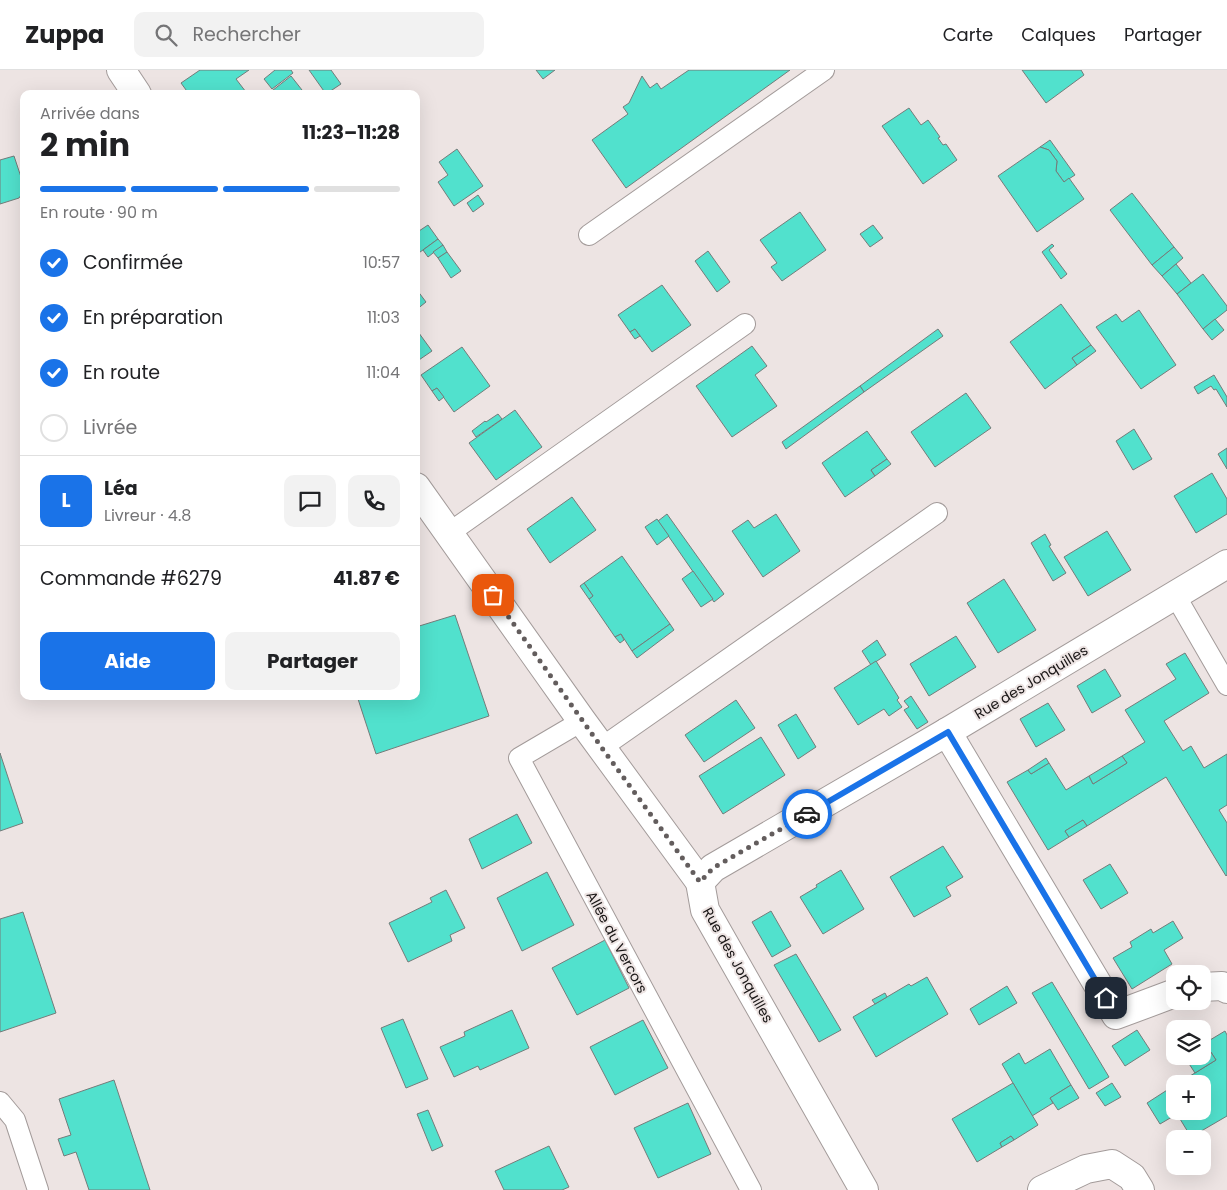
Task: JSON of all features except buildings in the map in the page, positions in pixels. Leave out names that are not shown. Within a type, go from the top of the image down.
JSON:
[{"type":"street","points":[[120,70],[134,90]]},
{"type":"street","points":[[420,493],[700,882]]},
{"type":"street","name":"Rue des Jonquilles","points":[[864,1190],[705,910],[700,882],[713,868],[948,732],[1227,564]]},
{"type":"street","points":[[948,732],[1116,1015],[1166,996]]},
{"type":"street","points":[[1211,987],[1222,986],[1227,990]]},
{"type":"street","points":[[1042,1190],[1086,1169],[1112,1164],[1132,1177],[1140,1190]]},
{"type":"lane","points":[[589,235],[824,70]]},
{"type":"lane","points":[[448,533],[745,324]]},
{"type":"lane","points":[[602,748],[937,513]]},
{"type":"lane","points":[[1175,595],[1227,685]]},
{"type":"lane","name":"Allée du Vercors","points":[[582,720],[519,758],[751,1190]]},
{"type":"lane","points":[[0,1102],[15,1120],[38,1190]]},
{"type":"way so far","points":[[493,595],[700,882],[713,868],[807,814]]},
{"type":"route","points":[[807,814],[948,732],[1106,998]]}]
